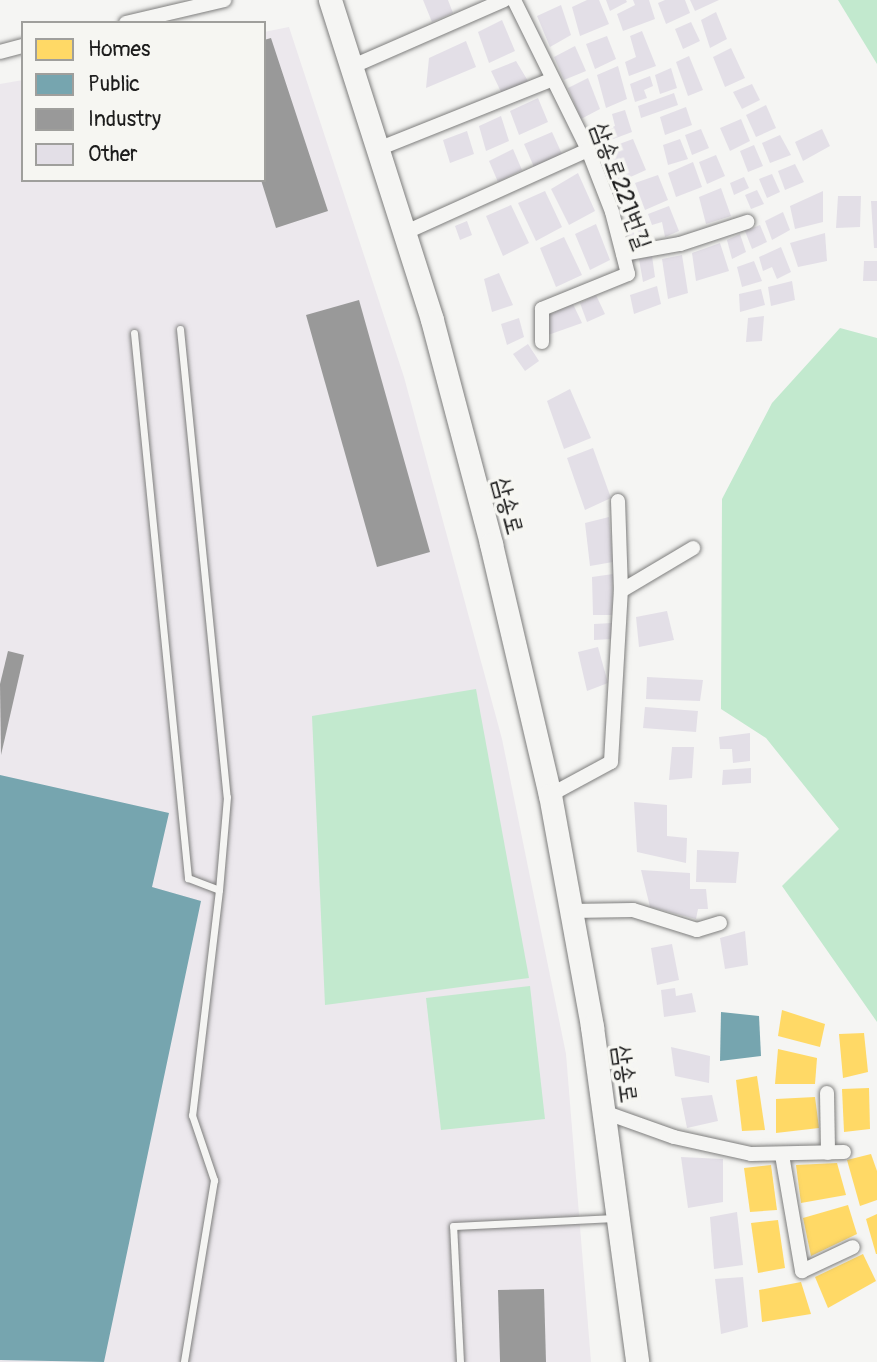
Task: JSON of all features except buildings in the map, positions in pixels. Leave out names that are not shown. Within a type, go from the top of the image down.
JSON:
[{"type":"main road","name":"삼송로","points":[[330,0],[432,320],[487,531],[550,795],[604,1112],[637,1362]]},
{"type":"street","points":[[134,21],[225,0]]},
{"type":"street","points":[[351,67],[504,0]]},
{"type":"street","name":"삼송로221번길","points":[[514,0],[588,150],[611,212],[628,274],[542,309],[542,342]]},
{"type":"street","points":[[0,52],[21,47]]},
{"type":"street","points":[[378,149],[553,79]]},
{"type":"street","points":[[404,233],[588,150]]},
{"type":"street","points":[[623,254],[680,244],[747,222]]},
{"type":"street","points":[[550,795],[611,762],[621,591],[618,500]]},
{"type":"street","points":[[621,591],[693,548]]},
{"type":"street","points":[[571,911],[634,910],[696,930],[720,923]]},
{"type":"street","points":[[827,1093],[828,1153]]},
{"type":"street","points":[[604,1112],[674,1137],[751,1154],[844,1152]]},
{"type":"street","points":[[782,1155],[802,1271],[853,1247]]},
{"type":"lane","points":[[180,329],[227,797],[219,890],[192,1115],[214,1180],[184,1362]]},
{"type":"lane","points":[[134,333],[188,878],[219,890]]},
{"type":"lane","points":[[460,1362],[453,1226],[616,1217]]},
{"type":"shaded area","points":[[289,27],[404,377],[502,739],[566,1054],[591,1362],[0,1362],[0,84],[21,80],[21,182],[266,182],[266,32]]},
{"type":"green space","points":[[838,0],[877,0],[877,64]]},
{"type":"green space","points":[[840,328],[877,338],[877,1022],[782,886],[839,829],[766,738],[721,709],[722,499],[772,403]]},
{"type":"green space","points":[[476,689],[529,978],[325,1005],[312,716]]},
{"type":"green space","points":[[530,986],[545,1119],[441,1130],[426,998]]}]
